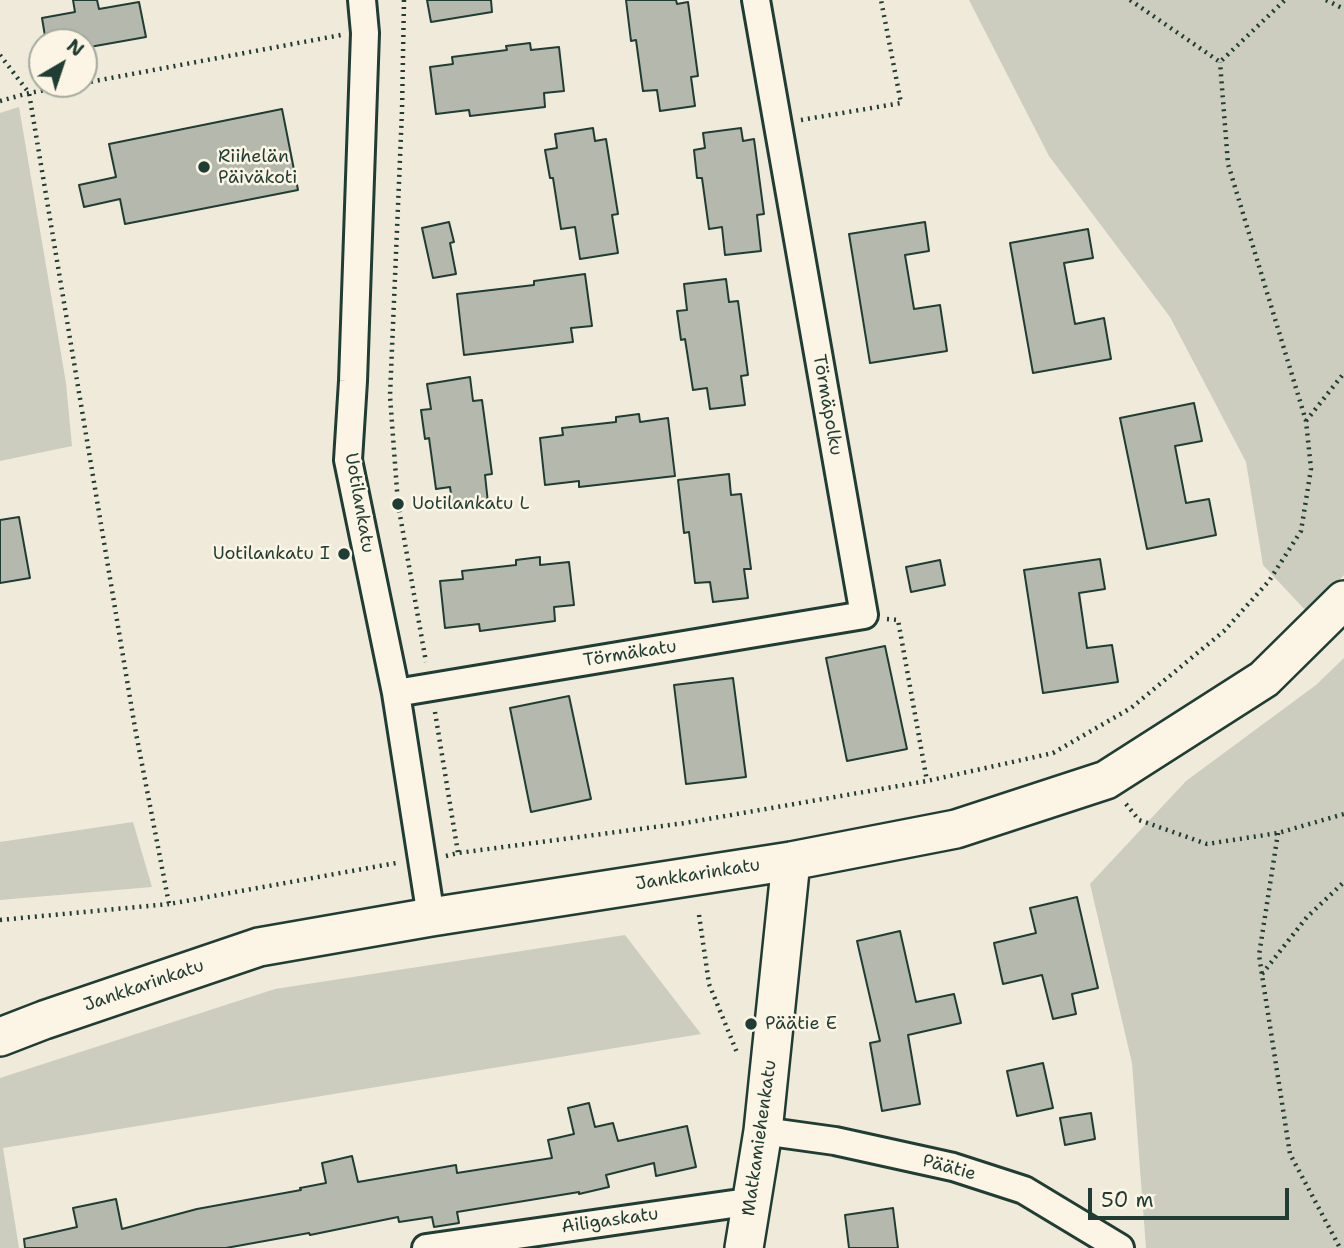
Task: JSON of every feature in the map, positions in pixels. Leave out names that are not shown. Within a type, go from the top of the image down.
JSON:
[{"type":"street","name":"Uotilankatu","points":[[362,0],[365,33],[348,460],[396,693],[431,918]]},
{"type":"street","name":"Törmäpolku","points":[[756,0],[864,615]]},
{"type":"street","name":"Jankkarinkatu","points":[[0,1037],[259,947],[791,861],[956,829],[1106,780],[1264,679],[1344,600]]},
{"type":"street","name":"Törmäkatu","points":[[396,693],[864,615]]},
{"type":"street","name":"Matkamiehenkatu","points":[[744,1248],[763,1131],[791,861]]},
{"type":"street","name":"Päätie","points":[[763,1131],[835,1141],[953,1167],[1024,1190],[1120,1248]]},
{"type":"street","name":"Ailigaskatu","points":[[426,1248],[733,1203],[751,1204]]},
{"type":"path","points":[[404,0],[390,396],[398,504],[458,853]]},
{"type":"path","points":[[777,124],[901,103],[881,0]]},
{"type":"path","points":[[1130,0],[1220,62]]},
{"type":"path","points":[[1220,62],[1285,0]]},
{"type":"path","points":[[1326,0],[1344,9]]},
{"type":"path","points":[[98,80],[365,33]]},
{"type":"path","points":[[0,55],[28,92]]},
{"type":"path","points":[[0,920],[169,904],[398,862],[423,863],[458,853],[685,823],[927,781],[1053,753],[1131,708],[1224,631],[1269,581],[1301,531],[1311,469],[1306,421],[1228,164],[1220,62]]},
{"type":"path","points":[[0,100],[28,93]]},
{"type":"path","points":[[30,98],[133,714],[169,904]]},
{"type":"path","points":[[1306,421],[1344,373]]},
{"type":"path","points":[[864,615],[898,620],[927,781]]},
{"type":"path","points":[[1106,780],[1139,820],[1207,844],[1278,833],[1344,814]]},
{"type":"path","points":[[1278,833],[1259,955],[1290,1154],[1340,1248]]},
{"type":"path","points":[[1262,975],[1307,917],[1344,882]]},
{"type":"path","points":[[699,915],[709,984],[743,1066]]},
{"type":"shaded area","points":[[969,0],[1344,0],[1344,575],[1308,613],[1263,565],[1246,462],[1170,317],[1049,156]]},
{"type":"shaded area","points":[[19,107],[66,383],[72,446],[0,461],[0,113]]},
{"type":"shaded area","points":[[1344,658],[1344,1248],[1146,1248],[1132,1063],[1090,884],[1186,781],[1316,685]]},
{"type":"shaded area","points":[[133,822],[152,887],[0,900],[0,842]]},
{"type":"shaded area","points":[[625,935],[701,1034],[3,1148],[19,1248],[0,1248],[0,1078],[275,989]]},
{"type":"building","points":[[73,0],[97,0],[99,9],[139,2],[146,37],[98,46],[98,28],[44,28],[42,18],[75,12]]},
{"type":"building","points":[[427,0],[491,0],[492,12],[431,22]]},
{"type":"building","points":[[626,0],[676,0],[677,4],[688,2],[698,76],[691,77],[695,106],[660,111],[657,90],[643,91],[636,40],[631,41]]},
{"type":"building","points":[[530,43],[531,50],[559,47],[564,91],[544,93],[545,107],[470,116],[469,110],[436,114],[430,67],[453,64],[452,57],[507,50],[506,46]]},
{"type":"building","name":"Riihelän Päiväkoti","points":[[282,109],[298,190],[125,224],[120,199],[84,207],[79,185],[116,177],[109,144]]},
{"type":"building","points":[[593,128],[595,141],[606,139],[618,214],[612,215],[618,253],[580,259],[575,227],[561,229],[553,178],[550,178],[545,150],[557,148],[555,134]]},
{"type":"building","points":[[741,128],[743,141],[754,139],[764,214],[757,215],[761,251],[725,255],[722,227],[709,229],[702,178],[697,178],[694,150],[705,148],[703,133]]},
{"type":"building","points":[[449,222],[454,242],[450,243],[456,274],[433,278],[422,228]]},
{"type":"building","points":[[925,222],[929,251],[905,255],[914,309],[940,305],[947,351],[870,363],[849,234]]},
{"type":"building","points":[[1088,229],[1093,258],[1064,263],[1075,324],[1104,318],[1111,359],[1033,373],[1010,243]]},
{"type":"building","points":[[585,274],[592,326],[571,328],[573,342],[464,355],[457,294],[534,285],[534,281]]},
{"type":"building","points":[[726,279],[729,302],[738,301],[748,375],[741,376],[745,405],[710,409],[707,388],[693,390],[685,339],[681,340],[677,311],[687,310],[684,284]]},
{"type":"building","points":[[470,377],[473,401],[482,400],[492,474],[485,475],[488,503],[453,508],[450,487],[436,489],[429,438],[425,439],[421,410],[431,409],[427,384]]},
{"type":"building","points":[[1194,403],[1202,441],[1175,446],[1186,503],[1209,499],[1216,535],[1147,549],[1120,418]]},
{"type":"building","points":[[639,414],[640,422],[668,418],[675,476],[579,487],[579,481],[545,485],[540,438],[563,435],[562,428],[616,422],[616,417]]},
{"type":"building","points":[[729,474],[731,495],[741,494],[751,569],[744,569],[748,598],[713,602],[710,582],[695,583],[689,532],[684,533],[678,480]]},
{"type":"building","points":[[19,517],[30,578],[0,583],[0,520]]},
{"type":"building","points":[[540,557],[540,565],[569,562],[574,605],[554,607],[555,621],[480,631],[479,624],[445,628],[440,581],[463,579],[462,571],[516,565],[516,560]]},
{"type":"building","points":[[1100,559],[1105,589],[1079,593],[1087,648],[1112,645],[1118,682],[1043,693],[1024,570]]},
{"type":"building","points":[[940,560],[945,585],[911,592],[906,567]]},
{"type":"building","points":[[885,646],[907,749],[847,761],[826,658]]},
{"type":"building","points":[[733,678],[746,777],[686,784],[674,685]]},
{"type":"building","points":[[569,696],[591,799],[531,812],[510,708]]},
{"type":"building","points":[[1077,897],[1098,988],[1072,994],[1076,1014],[1053,1019],[1042,975],[1003,984],[994,943],[1036,933],[1030,908]]},
{"type":"building","points":[[900,931],[916,1002],[954,994],[961,1023],[908,1035],[920,1104],[882,1111],[870,1043],[880,1041],[857,941]]},
{"type":"building","points":[[1043,1063],[1053,1108],[1017,1116],[1007,1071]]},
{"type":"building","points":[[589,1103],[595,1127],[613,1123],[618,1141],[687,1126],[696,1167],[656,1176],[654,1163],[606,1175],[609,1187],[457,1212],[459,1223],[434,1227],[432,1217],[399,1222],[398,1217],[310,1235],[309,1233],[226,1248],[25,1248],[24,1239],[77,1227],[73,1208],[116,1199],[122,1229],[197,1209],[326,1183],[322,1163],[352,1156],[358,1182],[456,1165],[457,1173],[552,1158],[548,1140],[574,1134],[568,1108]]},
{"type":"building","points":[[1091,1113],[1095,1139],[1065,1145],[1060,1118]]},
{"type":"building","points":[[893,1208],[898,1248],[849,1248],[845,1215]]},
{"type":"place","name":"Riihelän Päiväkoti","points":[[204,167]]},
{"type":"place","name":"Uotilankatu L","points":[[398,504]]},
{"type":"place","name":"Uotilankatu I","points":[[344,554]]},
{"type":"place","name":"Päätie E","points":[[751,1024]]}]
